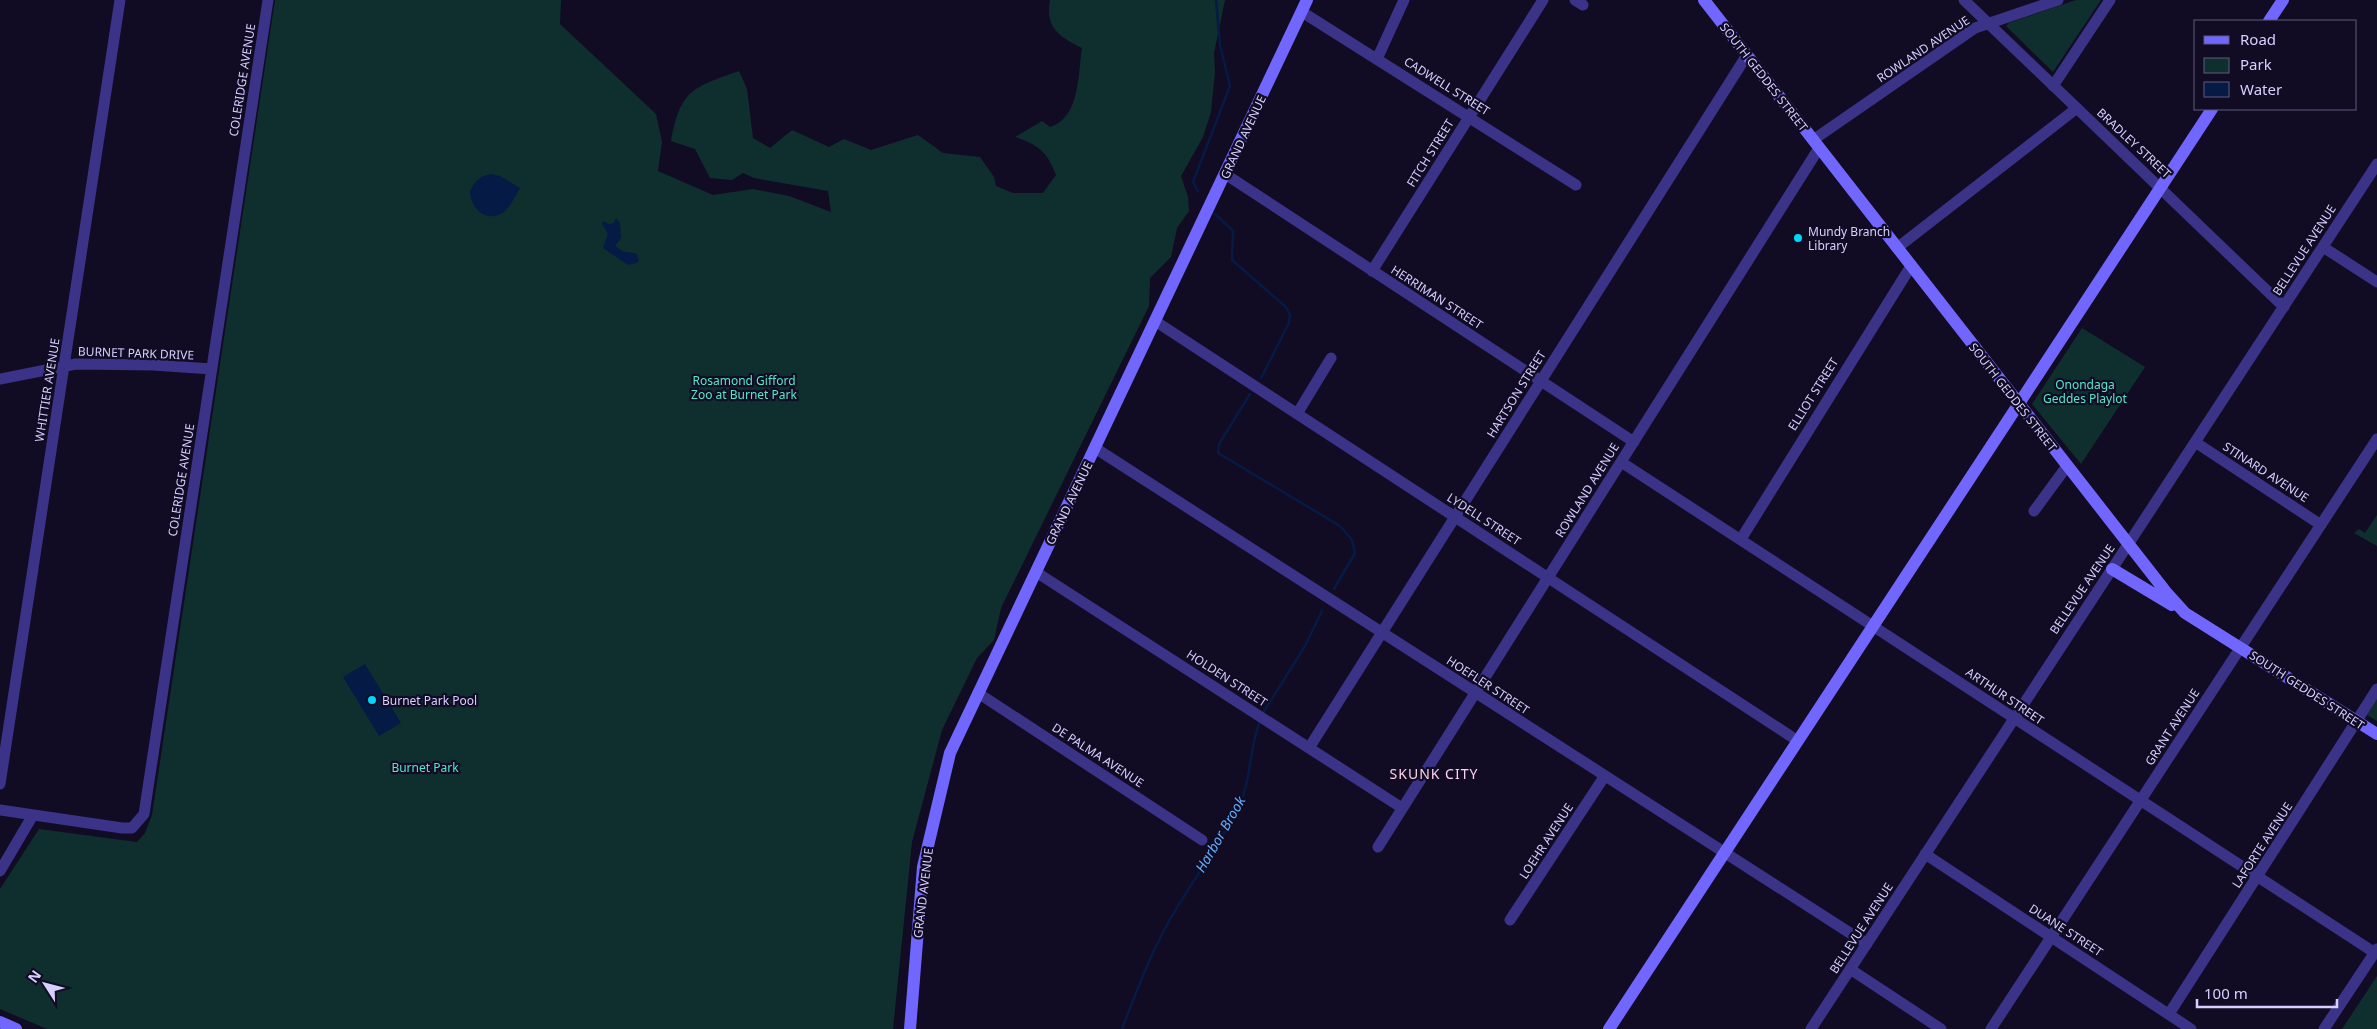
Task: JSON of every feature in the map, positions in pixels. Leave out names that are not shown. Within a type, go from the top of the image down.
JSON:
[{"type":"main road","name":"SOUTH GEDDES STREET","points":[[1704,0],[2128,545],[2185,613],[2377,734]]},
{"type":"main road","points":[[2270,20],[2283,0]]},
{"type":"main road","name":"GRAND AVENUE","points":[[910,1029],[923,867],[950,753],[1305,6]]},
{"type":"main road","points":[[1610,1029],[2211,110]]},
{"type":"main road","points":[[2112,569],[2185,613]]},
{"type":"main road","points":[[0,1022],[16,1029]]},
{"type":"street","name":"WHITTIER AVENUE","points":[[0,784],[120,0]]},
{"type":"street","name":"COLERIDGE AVENUE","points":[[0,810],[122,828],[132,828],[144,814],[268,0]]},
{"type":"street","points":[[1377,58],[1404,0]]},
{"type":"street","name":"FITCH STREET","points":[[1372,271],[1543,0]]},
{"type":"street","name":"BRADLEY STREET","points":[[1964,0],[2284,307]]},
{"type":"street","name":"ROWLAND AVENUE","points":[[1378,847],[1634,442],[1816,144],[1975,28],[2058,0]]},
{"type":"street","points":[[2054,86],[2110,0]]},
{"type":"street","name":"CADWELL STREET","points":[[1305,6],[1377,58],[1576,185]]},
{"type":"street","name":"HARTSON STREET","points":[[1309,748],[1747,55]]},
{"type":"street","points":[[1897,248],[2076,108]]},
{"type":"street","name":"BELLEVUE AVENUE","points":[[1811,1029],[2377,164]]},
{"type":"street","name":"HERRIMAN STREET","points":[[1225,174],[1634,442]]},
{"type":"street","points":[[2323,247],[2377,282]]},
{"type":"street","name":"ELLIOT STREET","points":[[1740,539],[1911,266]]},
{"type":"street","name":"LYDELL STREET","points":[[1155,321],[1798,741]]},
{"type":"street","points":[[1298,414],[1332,358]]},
{"type":"street","name":"BURNET PARK DRIVE","points":[[0,378],[64,366],[153,365],[212,369]]},
{"type":"street","name":"GRANT AVENUE","points":[[1991,1029],[2377,439]]},
{"type":"street","name":"STINARD AVENUE","points":[[2195,442],[2321,525]]},
{"type":"street","name":"HOEFLER STREET","points":[[1095,448],[1604,777],[1867,944]]},
{"type":"street","name":"ARTHUR STREET","points":[[1621,462],[2014,719],[2376,951]]},
{"type":"street","points":[[2034,511],[2067,466]]},
{"type":"street","name":"HOLDEN STREET","points":[[1036,572],[1402,808]]},
{"type":"street","name":"LAFORTE AVENUE","points":[[2168,1014],[2377,689]]},
{"type":"street","name":"DE PALMA AVENUE","points":[[978,693],[1202,840]]},
{"type":"street","name":"LOEHR AVENUE","points":[[1510,920],[1604,777]]},
{"type":"street","points":[[0,871],[33,815]]},
{"type":"street","name":"DUANE STREET","points":[[1926,854],[2191,1029]]},
{"type":"street","points":[[2324,1029],[2376,951]]},
{"type":"street","points":[[1850,969],[1941,1029]]},
{"type":"green space","name":"Burnet Park","points":[[275,0],[561,0],[560,24],[656,114],[662,142],[658,171],[713,195],[753,189],[789,196],[831,212],[828,191],[754,178],[743,173],[732,180],[710,178],[695,149],[671,141],[679,111],[685,100],[699,87],[739,71],[747,89],[753,138],[770,148],[792,130],[829,147],[844,139],[871,150],[918,135],[943,153],[980,157],[994,177],[996,186],[1013,193],[1043,193],[1056,175],[1053,167],[1036,146],[1015,137],[1042,121],[1050,127],[1060,122],[1067,115],[1076,94],[1082,48],[1060,35],[1052,24],[1049,10],[1050,0],[1225,0],[1214,53],[1215,72],[1211,112],[1203,137],[1181,176],[1188,197],[1189,211],[1177,228],[1171,257],[1150,278],[1149,306],[1001,608],[994,640],[977,658],[942,730],[912,842],[893,1029],[47,1029],[0,1009],[0,889],[39,829],[137,842],[145,833],[152,815]]},
{"type":"green space","points":[[2076,0],[2101,0],[2053,72],[2006,26],[2009,23]]},
{"type":"green space","name":"Onondaga Geddes Playlot","points":[[2082,328],[2145,367],[2081,464],[2032,404]]},
{"type":"green space","points":[[2377,515],[2377,546],[2354,533],[2359,529],[2365,533]]},
{"type":"green space","points":[[2377,699],[2377,721],[2367,715]]},
{"type":"green space","points":[[2377,976],[2377,1029],[2342,1029]]},
{"type":"water","points":[[491,174],[500,176],[520,188],[504,212],[492,216],[481,213],[477,209],[473,204],[470,192],[478,180]]},
{"type":"water","points":[[616,218],[620,223],[621,238],[615,246],[624,252],[636,253],[639,260],[637,263],[628,265],[603,248],[608,234],[602,224],[603,221],[609,224],[614,223]]},
{"type":"water","name":"Burnet Park Pool","points":[[365,664],[401,723],[379,736],[343,677]]},
{"type":"waterway","name":"Harbor Brook","points":[[1198,191],[1193,182],[1230,86],[1220,45],[1216,0]]},
{"type":"waterway","name":"Harbor Brook","points":[[1215,214],[1233,231],[1232,260],[1286,307],[1290,315],[1289,323],[1261,378]]},
{"type":"waterway","name":"Harbor Brook","points":[[1250,394],[1219,444],[1218,453],[1340,526],[1352,540],[1355,553],[1334,589]]},
{"type":"waterway","name":"Harbor Brook","points":[[1263,713],[1305,646],[1322,611]]},
{"type":"waterway","name":"Harbor Brook","points":[[1122,1029],[1143,975],[1161,936],[1223,836],[1239,806],[1246,785],[1256,731],[1260,721]]},
{"type":"place","name":"Mundy Branch Library","points":[[1798,238]]},
{"type":"place","name":"Burnet Park Pool","points":[[372,700]]},
{"type":"district","name":"SKUNK CITY","points":[[1434,773]]},
{"type":"park label","name":"Rosamond Gifford Zoo at Burnet Park","points":[[744,387]]}]
